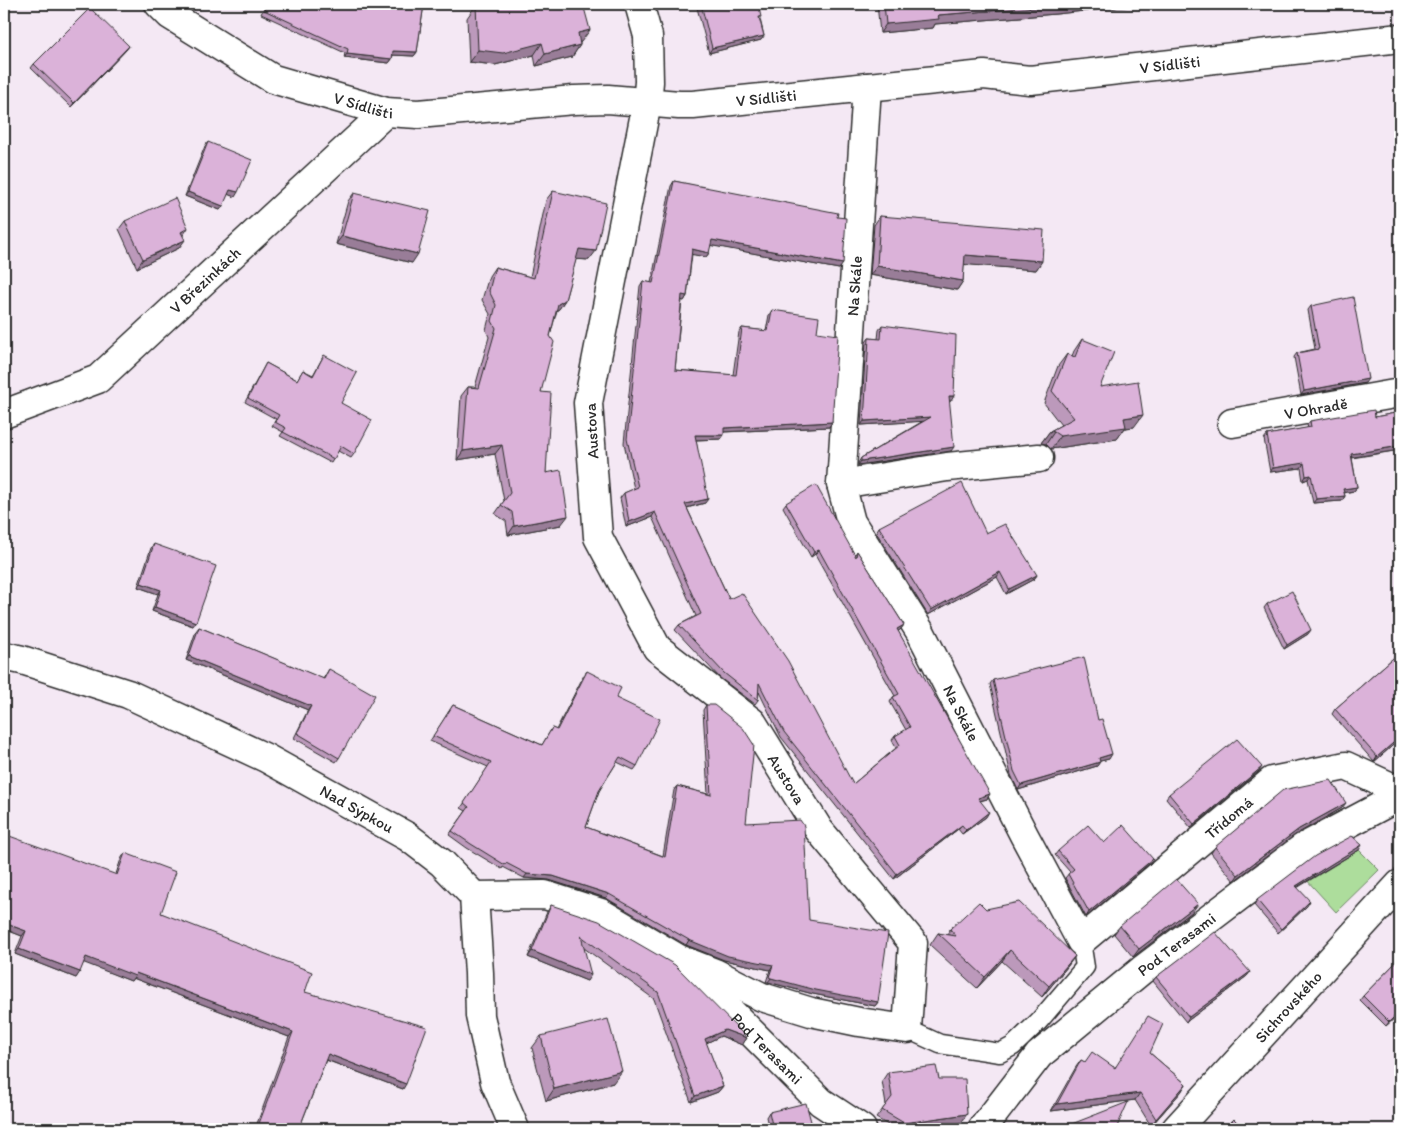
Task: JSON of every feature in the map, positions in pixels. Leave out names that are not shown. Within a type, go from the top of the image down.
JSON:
[{"type":"street","name":"V Sídlišti","points":[[159,4],[170,15],[273,79],[386,112],[418,114],[574,100],[608,99],[692,105],[984,76],[1030,80],[1400,38]]},
{"type":"street","name":"Austova","points":[[640,4],[648,36],[649,82],[647,103],[588,403],[598,537],[657,648],[752,722],[819,830],[913,943],[907,1029]]},
{"type":"street","name":"Na Skále","points":[[866,87],[841,484],[850,522],[921,632],[1024,835],[1081,941]]},
{"type":"street","name":"V Březinkách","points":[[4,414],[98,379],[386,112]]},
{"type":"street","name":"V Ohradě","points":[[1232,423],[1400,393]]},
{"type":"street","points":[[841,484],[946,467],[1039,458]]},
{"type":"street","name":"Nad Sýpkou","points":[[4,656],[128,694],[266,758],[408,837],[442,863],[474,896]]},
{"type":"street","name":"Třídomá","points":[[1081,941],[1272,781],[1346,766],[1400,791]]},
{"type":"street","name":"Pod Terasami","points":[[982,1129],[1039,1055],[1142,970],[1304,847],[1400,796]]},
{"type":"street","name":"Sichrovského","points":[[1176,1129],[1400,884]]},
{"type":"street","points":[[515,1129],[495,1082],[480,1016],[480,972],[474,896],[545,894],[601,913],[679,959],[715,973],[762,997],[811,1012],[907,1029]]},
{"type":"street","name":"Pod Terasami","points":[[679,959],[821,1102],[862,1129]]},
{"type":"lane","points":[[907,1029],[940,1044],[1000,1053],[1013,1046],[1039,1021],[1085,967],[1081,941]]},
{"type":"green space","points":[[1343,834],[1379,870],[1336,912],[1293,865]]},
{"type":"building","points":[[267,4],[424,4],[417,52],[393,51],[392,59],[347,54],[348,49],[264,10]]},
{"type":"building","points":[[583,4],[590,30],[578,33],[580,45],[545,54],[542,43],[503,53],[478,50],[476,5]]},
{"type":"building","points":[[701,4],[758,4],[764,36],[712,48]]},
{"type":"building","points":[[884,4],[1075,4],[938,15],[939,19],[886,24]]},
{"type":"building","points":[[90,8],[129,46],[74,103],[34,64]]},
{"type":"building","points":[[208,142],[252,160],[238,192],[230,190],[223,206],[188,192]]},
{"type":"building","points":[[674,181],[838,213],[837,217],[846,218],[843,264],[712,240],[709,253],[692,249],[687,296],[682,295],[675,370],[736,375],[742,328],[768,331],[772,310],[819,317],[817,332],[838,335],[832,422],[724,428],[724,435],[695,435],[708,499],[685,504],[729,599],[742,593],[788,661],[853,784],[900,745],[895,736],[910,727],[893,697],[899,694],[819,550],[814,552],[786,503],[816,485],[856,557],[857,551],[904,625],[897,629],[990,794],[978,798],[989,812],[966,830],[962,825],[897,874],[784,732],[759,683],[758,700],[724,673],[679,625],[701,614],[655,512],[629,522],[624,493],[638,487],[627,439],[643,281],[653,283]]},
{"type":"building","points":[[553,191],[606,203],[596,251],[579,249],[565,300],[558,304],[550,336],[554,342],[541,392],[551,393],[546,473],[561,470],[568,516],[514,526],[512,512],[501,505],[510,493],[502,445],[463,451],[468,387],[479,388],[496,328],[492,321],[496,305],[489,291],[495,267],[534,278]]},
{"type":"building","points":[[354,193],[430,211],[418,254],[342,236]]},
{"type":"building","points":[[175,198],[188,228],[181,232],[185,240],[143,259],[125,221]]},
{"type":"building","points":[[880,216],[1044,230],[1042,261],[965,255],[963,281],[877,266]]},
{"type":"building","points":[[1353,297],[1368,379],[1304,391],[1297,353],[1319,349],[1311,306]]},
{"type":"building","points":[[882,325],[956,335],[954,396],[949,396],[954,447],[861,461],[861,458],[931,417],[864,421],[869,338],[881,339]]},
{"type":"building","points":[[1082,339],[1114,352],[1100,387],[1138,381],[1143,415],[1124,418],[1126,427],[1060,436],[1050,431],[1074,418],[1052,391],[1067,354],[1075,357]]},
{"type":"building","points":[[324,355],[357,373],[341,403],[372,420],[354,454],[341,446],[334,459],[283,432],[286,428],[275,422],[279,415],[248,398],[266,363],[297,380],[303,370],[313,376]]},
{"type":"building","points":[[1374,410],[1375,417],[1400,412],[1400,446],[1351,454],[1357,487],[1343,489],[1345,496],[1316,499],[1311,475],[1306,476],[1304,463],[1273,468],[1267,435],[1311,427],[1310,421]]},
{"type":"building","points":[[962,483],[986,533],[1005,524],[1037,575],[1009,589],[1000,572],[931,610],[879,527]]},
{"type":"building","points":[[154,544],[216,566],[196,622],[155,607],[161,590],[141,583]]},
{"type":"building","points":[[1292,591],[1311,630],[1287,645],[1267,604]]},
{"type":"building","points":[[199,627],[324,679],[329,669],[375,695],[339,758],[297,733],[311,706],[189,656]]},
{"type":"building","points":[[1400,652],[1400,737],[1377,757],[1335,709]]},
{"type":"building","points":[[1084,657],[1098,720],[1102,719],[1112,754],[1099,758],[1100,762],[1021,785],[1014,771],[993,680]]},
{"type":"building","points":[[587,671],[621,688],[616,698],[660,719],[637,766],[620,757],[599,791],[586,827],[665,857],[677,786],[711,795],[706,705],[714,705],[743,728],[754,745],[746,823],[800,820],[804,826],[809,920],[888,933],[878,1002],[816,990],[771,978],[769,977],[773,965],[728,956],[689,940],[609,894],[553,876],[527,874],[506,863],[505,865],[452,831],[469,807],[464,803],[491,762],[433,736],[453,705],[542,745],[552,728],[557,730]]},
{"type":"building","points":[[1237,739],[1262,767],[1194,824],[1169,794]]},
{"type":"building","points":[[1331,780],[1346,803],[1299,829],[1238,875],[1215,847],[1283,790]]},
{"type":"building","points":[[1088,825],[1104,843],[1123,825],[1153,859],[1089,912],[1068,874],[1074,869],[1058,851]]},
{"type":"building","points":[[4,834],[117,875],[125,853],[176,872],[161,913],[312,972],[305,992],[427,1027],[406,1084],[328,1054],[299,1129],[257,1129],[293,1032],[136,973],[135,976],[86,957],[80,972],[19,949],[26,931],[4,923]]},
{"type":"building","points":[[1352,836],[1362,845],[1296,886],[1310,901],[1281,929],[1257,900],[1315,856]]},
{"type":"building","points":[[1176,879],[1198,904],[1139,949],[1120,926]]},
{"type":"building","points":[[979,902],[986,909],[1019,902],[1075,956],[1049,986],[1010,950],[985,977],[938,933],[956,936],[950,929]]},
{"type":"building","points":[[551,905],[599,921],[675,965],[747,1038],[725,1030],[705,1039],[723,1086],[695,1096],[658,992],[581,936],[591,975],[532,951]]},
{"type":"building","points":[[1215,932],[1250,972],[1189,1017],[1156,977]]},
{"type":"building","points":[[1400,958],[1400,1011],[1389,1022],[1363,996]]},
{"type":"building","points":[[1148,1016],[1163,1024],[1150,1053],[1186,1084],[1156,1119],[1140,1093],[1057,1104],[1081,1060],[1085,1062],[1092,1052],[1115,1068]]},
{"type":"building","points":[[608,1019],[622,1071],[554,1089],[541,1036]]},
{"type":"building","points":[[936,1066],[939,1079],[965,1079],[967,1114],[904,1123],[882,1110],[892,1097],[888,1072]]},
{"type":"building","points":[[1128,1102],[1116,1129],[1059,1129]]},
{"type":"building","points":[[806,1103],[813,1129],[773,1129],[769,1112]]},
{"type":"building","points":[[1234,1119],[1244,1129],[1224,1129]]}]
